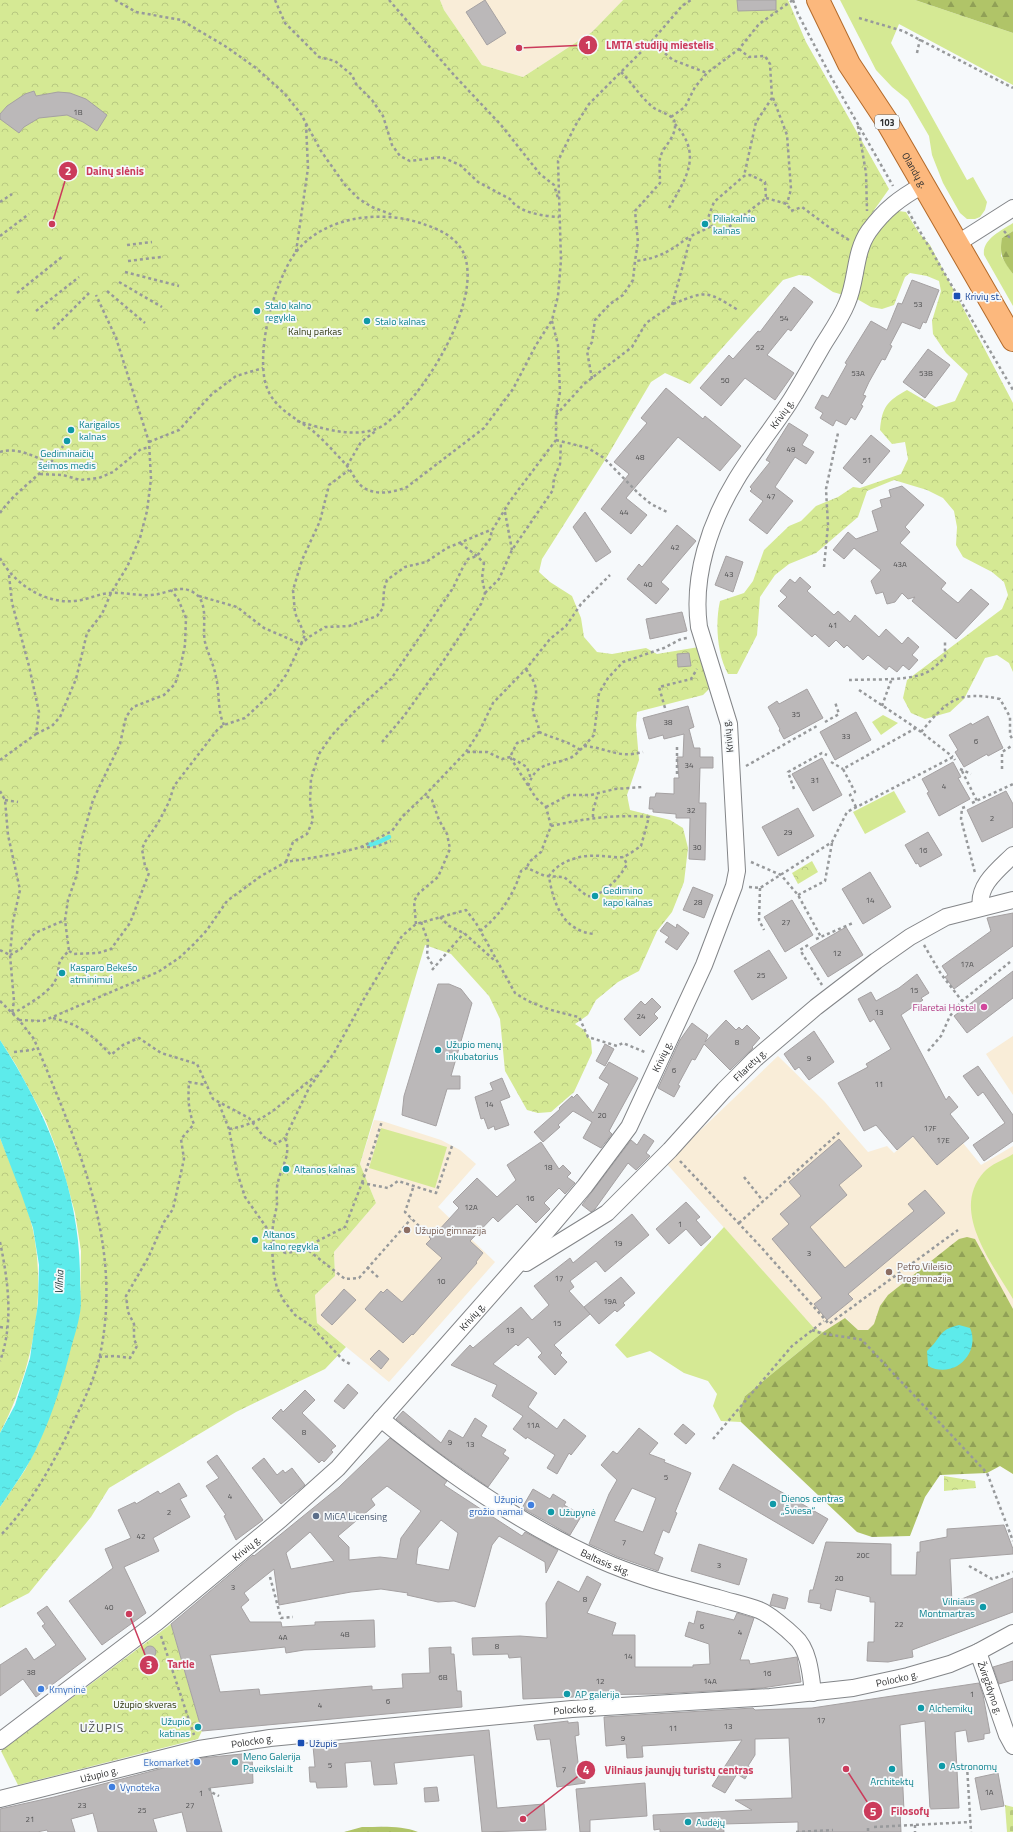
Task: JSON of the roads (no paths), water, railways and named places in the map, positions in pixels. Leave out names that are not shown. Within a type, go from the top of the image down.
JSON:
[{"type":"main road","name":"Olandų g.","points":[[818,0],[849,64],[886,120],[1013,340]]},
{"type":"street","name":"Krivių g.","points":[[0,1741],[157,1622],[338,1468],[566,1209],[629,1127],[704,965],[734,886],[737,871],[729,724],[709,662],[697,612],[699,574],[715,524],[736,481],[790,402],[848,303],[864,240],[883,213],[900,198],[923,185]]},
{"type":"street","points":[[958,244],[1013,208]]},
{"type":"street","points":[[981,907],[980,898],[982,890],[987,882],[1013,855]]},
{"type":"street","name":"Filaretų g.","points":[[513,1271],[607,1213],[670,1150],[724,1090],[755,1059],[830,997],[917,933],[946,917],[1013,900]]},
{"type":"street","points":[[566,1209],[584,1227]]},
{"type":"street","name":"Baltasis skg.","points":[[381,1419],[427,1457],[464,1483],[514,1514],[576,1548],[600,1560],[644,1577],[760,1610],[797,1638],[808,1659],[813,1693]]},
{"type":"street","name":"Polocko g.","points":[[199,1749],[270,1738],[557,1710],[813,1693],[908,1676],[950,1664],[978,1652],[1013,1633]]},
{"type":"street","name":"Žvirgždyno g.","points":[[978,1652],[1007,1735],[1013,1746]]},
{"type":"street","name":"Užupio g.","points":[[0,1799],[199,1749]]},
{"type":"water","name":"Vilnia","points":[[0,1040],[17,1067],[46,1125],[58,1154],[68,1185],[75,1216],[79,1248],[81,1301],[76,1331],[49,1420],[31,1460],[0,1507],[0,1433],[15,1405],[30,1358],[38,1303],[39,1265],[33,1228],[0,1138]]},
{"type":"water","points":[[959,1325],[970,1328],[972,1337],[972,1346],[963,1362],[956,1367],[947,1369],[938,1369],[928,1366],[927,1351],[943,1332]]},
{"type":"waterway","points":[[369,845],[389,837]]},
{"type":"place","name":"LMTA studijų miestelis","points":[[519,48]]},
{"type":"place","name":"Dainų slėnis","points":[[52,224]]},
{"type":"place","name":"Piliakalnio kalnas","points":[[705,224]]},
{"type":"place","name":"Krivių st.","points":[[957,296]]},
{"type":"place","name":"Stalo kalno regykla","points":[[257,311]]},
{"type":"place","name":"Stalo kalnas","points":[[367,321]]},
{"type":"place","name":"Karigailos kalnas","points":[[71,430]]},
{"type":"place","name":"Gediminaičių šeimos medis","points":[[67,441]]},
{"type":"place","name":"Gedimino kapo kalnas","points":[[595,896]]},
{"type":"place","name":"Kasparo Bekešo atminimui","points":[[62,973]]},
{"type":"place","name":"Filaretai Hostel","points":[[984,1007]]},
{"type":"place","name":"Užupio menų inkubatorius","points":[[438,1050]]},
{"type":"place","name":"Altanos kalnas","points":[[286,1169]]},
{"type":"place","name":"Užupio gimnazija","points":[[407,1230]]},
{"type":"place","name":"Altanos kalno regykla","points":[[255,1240]]},
{"type":"place","name":"Petro Vileišio Progimnazija","points":[[889,1272]]},
{"type":"place","name":"Dienos centras „Šviesa“","points":[[773,1504]]},
{"type":"place","name":"Užupio grožio namai","points":[[531,1505]]},
{"type":"place","name":"Užupynė","points":[[551,1512]]},
{"type":"place","name":"MiCA Licensing","points":[[316,1516]]},
{"type":"place","name":"Vilniaus Montmartras","points":[[983,1607]]},
{"type":"place","name":"Tartle","points":[[129,1614]]},
{"type":"place","name":"Kmyninė","points":[[41,1689]]},
{"type":"place","name":"AP galerija","points":[[567,1694]]},
{"type":"place","name":"Alchemikų","points":[[921,1708]]},
{"type":"place","name":"Užupio katinas","points":[[198,1727]]},
{"type":"place","name":"Užupis","points":[[301,1743]]},
{"type":"place","name":"Ekomarket","points":[[197,1762]]},
{"type":"place","name":"Meno Galerija Paveikslai.lt","points":[[235,1762]]},
{"type":"place","name":"Astronomų","points":[[942,1766]]},
{"type":"place","name":"Filosofų","points":[[846,1769]]},
{"type":"place","name":"Architektų","points":[[892,1769]]},
{"type":"place","name":"Vynoteka","points":[[112,1787]]},
{"type":"place","name":"Vilniaus jaunųjų turistų centras","points":[[523,1819]]},
{"type":"place","name":"Audėjų","points":[[688,1822]]},
{"type":"district","name":"UŽUPIS","points":[[102,1727]]},
{"type":"park label","name":"Kalnų parkas","points":[[315,331]]},
{"type":"park label","name":"Užupio skveras","points":[[145,1704]]}]
